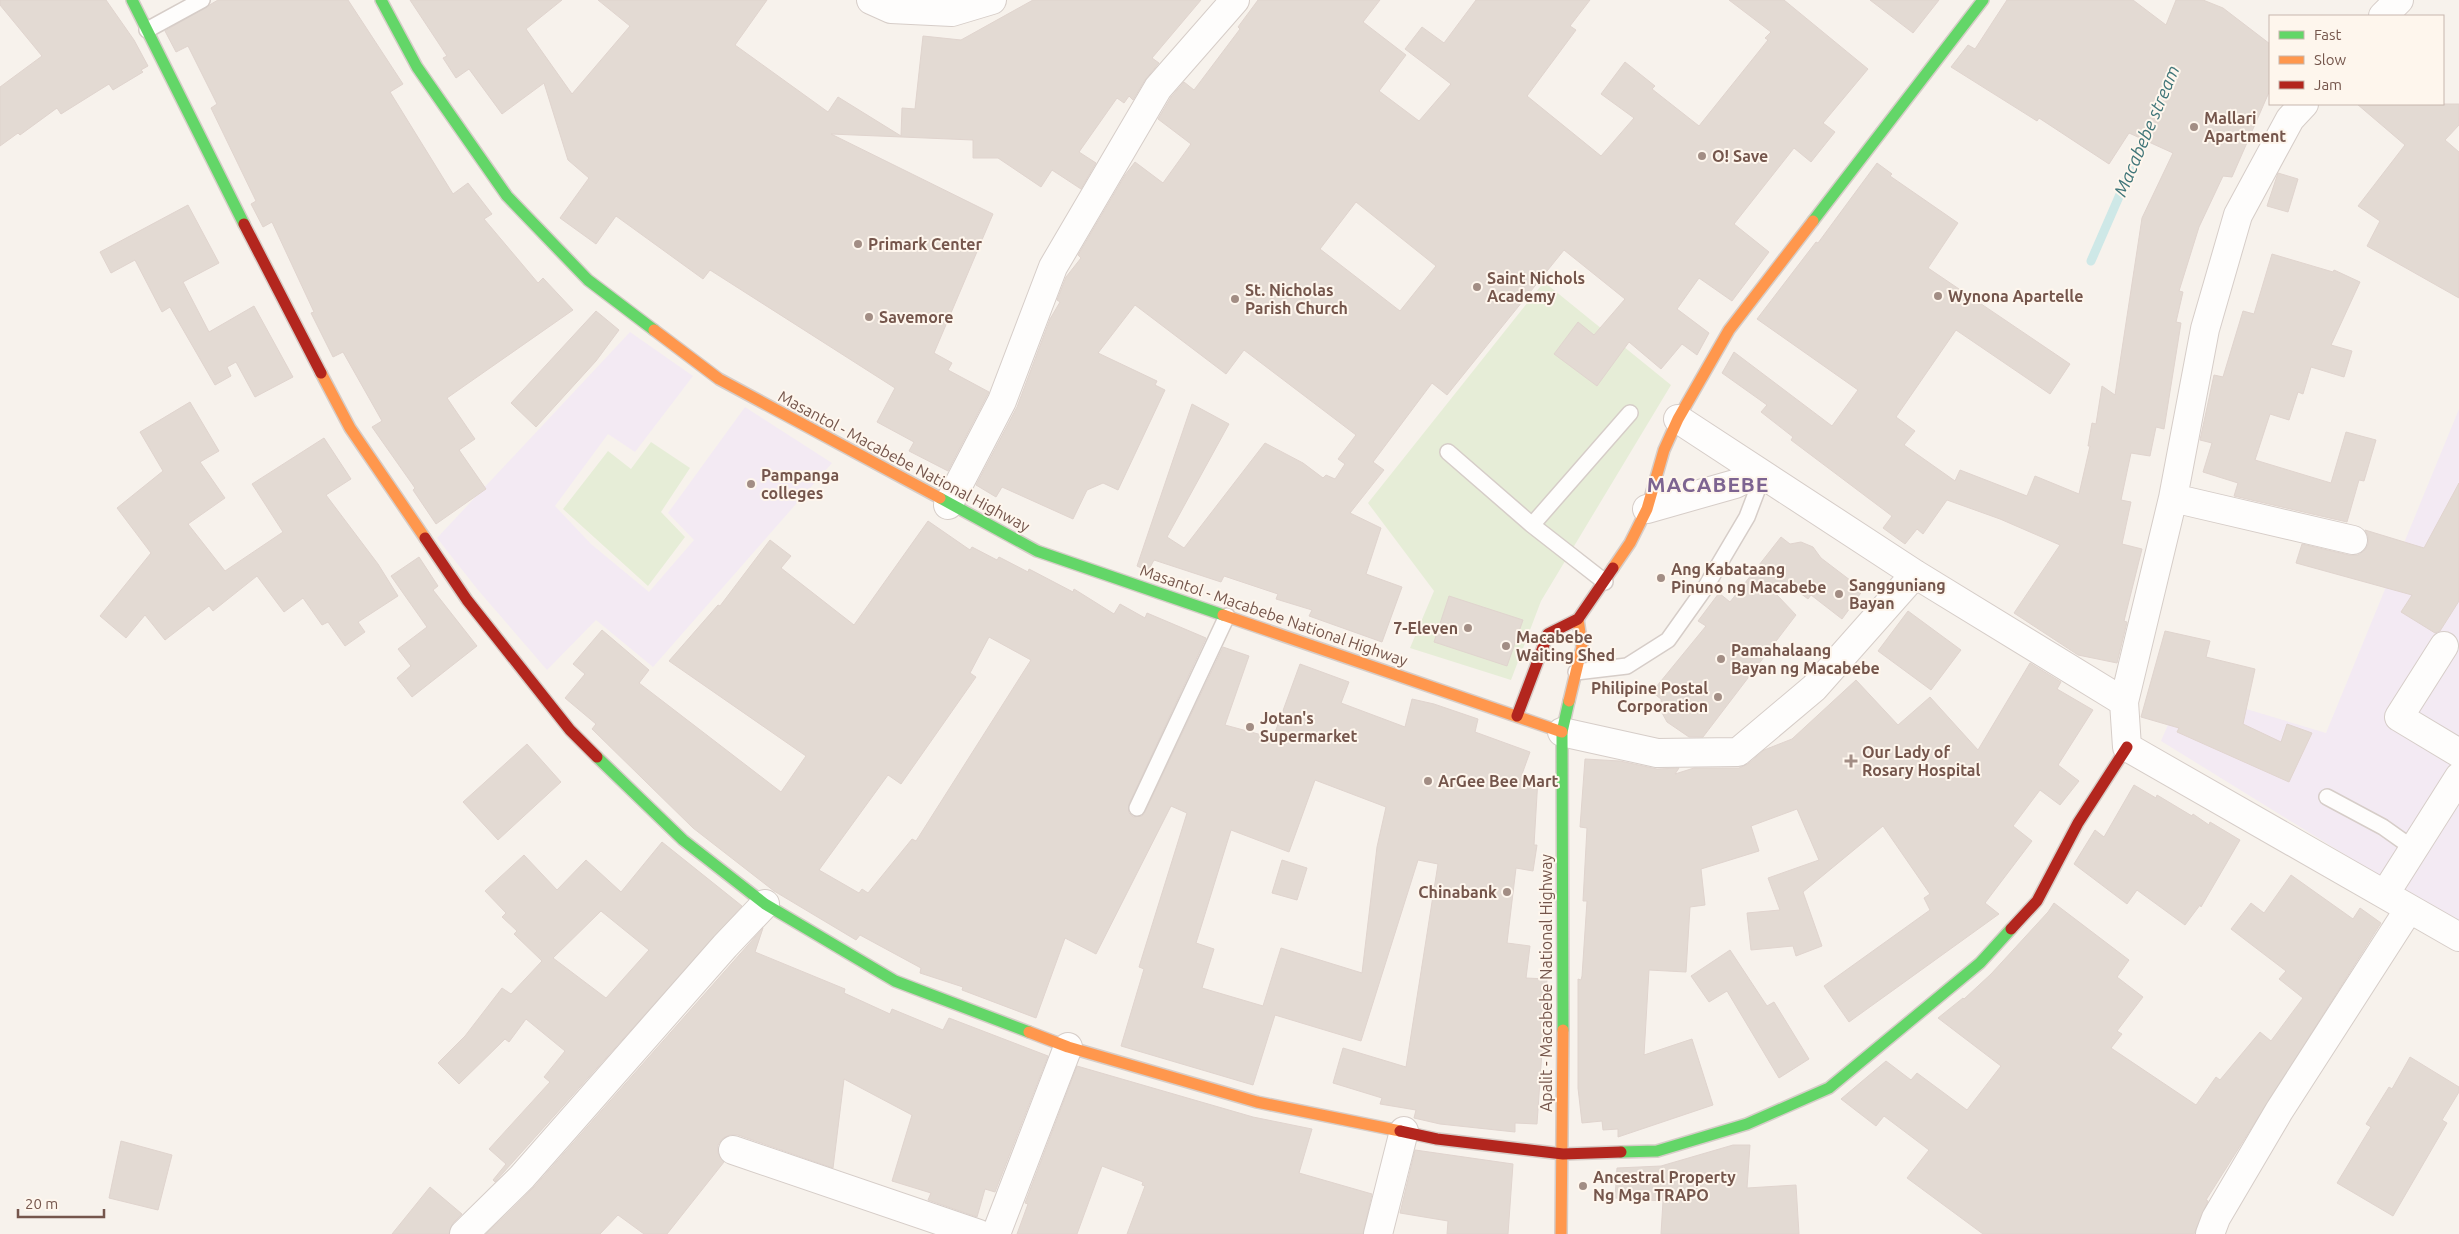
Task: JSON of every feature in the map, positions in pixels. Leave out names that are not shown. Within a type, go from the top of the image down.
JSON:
[{"type":"street","points":[[132,0],[236,208],[350,428],[467,600],[570,730],[683,840],[766,904],[894,981],[1068,1047],[1257,1102],[1437,1139],[1563,1154],[1657,1151],[1747,1124],[1829,1088],[1980,964],[2037,901],[2078,823],[2127,747],[2124,702],[2173,498],[2205,329],[2238,215],[2290,119],[2303,105]]},
{"type":"street","name":"Masantol - Macabebe National Highway","points":[[381,0],[417,67],[507,196],[588,280],[719,379],[948,505],[1037,551],[1562,732]]},
{"type":"street","points":[[871,0],[891,9],[952,12],[992,0]]},
{"type":"street","points":[[948,505],[1002,402],[1053,267],[1158,88],[1235,0]]},
{"type":"street","points":[[1517,716],[1548,634],[1578,619],[1630,543],[1647,509],[1664,450],[1678,419],[1729,330],[1983,0]]},
{"type":"street","points":[[2384,15],[2399,0]]},
{"type":"street","points":[[1678,419],[1915,574],[2124,702]]},
{"type":"street","points":[[1647,509],[1735,484],[1761,473]]},
{"type":"street","points":[[2173,498],[2353,540]]},
{"type":"street","points":[[1562,732],[1657,753],[1738,752],[1814,688],[1915,574]]},
{"type":"street","name":"Apalit - Macabebe National Highway","points":[[1561,1234],[1563,1154],[1562,732],[1582,647],[1578,619]]},
{"type":"street","points":[[2444,646],[2399,716],[2459,753]]},
{"type":"street","points":[[2127,747],[2459,937]]},
{"type":"street","points":[[2385,894],[2459,777]]},
{"type":"street","points":[[464,1234],[522,1177],[725,946],[766,904]]},
{"type":"street","points":[[2210,1234],[2216,1218],[2279,1111],[2409,909]]},
{"type":"street","points":[[996,1234],[1068,1047]]},
{"type":"street","points":[[1378,1234],[1404,1131]]},
{"type":"street","points":[[733,1150],[979,1234]]},
{"type":"lane","points":[[147,30],[202,0]]},
{"type":"lane","points":[[1532,525],[1630,413]]},
{"type":"lane","points":[[1448,452],[1532,525],[1605,582]]},
{"type":"lane","points":[[1576,672],[1627,666],[1668,640],[1705,588],[1747,517],[1761,473]]},
{"type":"lane","points":[[1137,808],[1226,616]]},
{"type":"lane","points":[[2327,797],[2383,827],[2414,849]]},
{"type":"shaded area","name":"Pampanga colleges","points":[[630,332],[693,376],[635,452],[608,434],[555,506],[591,544],[649,592],[694,540],[668,513],[745,407],[832,463],[653,667],[596,620],[547,670],[478,590],[437,538]]},
{"type":"shaded area","points":[[2459,409],[2459,925],[2161,741],[2183,690],[2326,733]]},
{"type":"green space","points":[[1544,282],[1671,385],[1541,601],[1511,680],[1410,648],[1434,591],[1368,503]]},
{"type":"green space","points":[[651,442],[690,468],[661,512],[685,537],[648,586],[563,509],[608,451],[631,469]]},
{"type":"building","points":[[0,0],[106,0],[134,40],[148,66],[141,70],[143,72],[113,90],[109,84],[61,114],[57,108],[20,135],[18,133],[0,146],[0,87],[42,56],[0,5]]},
{"type":"building","points":[[218,0],[348,0],[403,84],[390,92],[453,194],[468,183],[492,214],[484,219],[538,283],[543,278],[573,310],[447,398],[475,439],[459,450],[486,489],[436,524],[413,490],[415,488],[372,427],[382,421],[343,352],[333,357],[311,313],[314,312],[272,222],[263,227],[251,204],[256,201],[211,108],[217,104],[188,46],[176,52],[165,31]]},
{"type":"building","points":[[410,0],[562,0],[526,29],[572,94],[630,26],[598,0],[767,0],[735,45],[828,112],[838,97],[901,136],[902,108],[915,109],[923,36],[961,40],[1033,0],[1201,0],[1152,58],[1159,63],[1145,80],[1133,100],[1129,96],[1124,103],[1117,98],[1079,152],[1096,163],[1081,189],[1052,170],[1041,187],[998,158],[973,158],[973,140],[831,134],[993,214],[934,353],[952,363],[948,370],[989,392],[948,471],[909,451],[914,442],[877,422],[895,388],[710,270],[703,279],[616,216],[596,244],[560,218],[589,178],[568,160],[544,83],[502,114],[469,69],[456,78],[443,58],[447,56]]},
{"type":"building","points":[[1258,0],[1380,0],[1363,22],[1406,55],[1379,91],[1419,121],[1451,84],[1405,49],[1422,27],[1444,43],[1476,0],[1590,0],[1570,26],[1576,30],[1527,96],[1601,156],[1634,118],[1601,94],[1625,62],[1655,86],[1652,89],[1699,126],[1768,40],[1765,38],[1771,32],[1729,0],[1784,0],[1868,69],[1823,123],[1835,132],[1811,162],[1794,148],[1734,224],[1769,252],[1732,301],[1699,278],[1677,309],[1709,333],[1697,355],[1682,344],[1661,369],[1629,342],[1597,386],[1554,354],[1578,322],[1594,335],[1625,299],[1564,250],[1447,395],[1432,383],[1373,462],[1384,470],[1350,513],[1381,528],[1366,574],[1402,587],[1382,642],[1309,616],[1312,610],[1276,599],[1278,594],[1224,576],[1221,582],[1154,560],[1148,571],[1137,566],[1192,404],[1229,424],[1167,537],[1184,548],[1265,443],[1303,463],[1323,478],[1326,475],[1335,479],[1345,464],[1338,459],[1356,435],[1244,350],[1226,374],[1135,305],[1098,353],[1157,381],[1155,385],[1165,390],[1118,490],[1103,483],[1087,490],[1073,519],[1002,487],[996,497],[976,485],[1017,407],[1050,319],[1060,302],[1057,300],[1066,277],[1081,258],[1078,255],[1125,175],[1135,162],[1163,183],[1191,144],[1158,119],[1171,97],[1184,82],[1194,90],[1240,29],[1238,27]],"holes":[[[1356,202],[1436,266],[1400,311],[1320,249]]]},
{"type":"building","points":[[1870,0],[1939,0],[1913,33]]},
{"type":"building","points":[[2007,0],[2133,0],[2166,25],[2176,0],[2203,0],[2223,8],[2269,43],[2269,92],[2232,177],[2223,176],[2199,227],[2179,291],[2183,292],[2176,322],[2181,323],[2164,429],[2156,427],[2150,456],[2131,453],[2121,500],[2131,502],[2122,544],[2142,549],[2124,621],[2127,622],[2117,663],[2078,655],[2014,613],[2060,545],[2000,519],[1947,500],[1923,534],[1917,529],[1905,544],[1883,528],[1892,516],[1791,440],[1793,437],[1761,412],[1767,405],[1722,373],[1734,352],[1832,426],[1858,390],[1757,319],[1816,242],[1818,243],[1877,163],[1892,174],[1890,176],[1958,223],[1928,268],[2070,364],[2050,394],[1956,330],[1896,417],[1915,431],[1904,445],[1955,481],[1960,470],[2027,496],[2035,476],[2079,494],[2090,446],[2088,446],[2092,423],[2096,424],[2102,386],[2115,395],[2142,218],[2173,153],[2129,133],[2109,164],[2039,118],[2037,121],[1951,67],[1968,45],[1975,49]]},
{"type":"building","points":[[2459,104],[2459,125],[2445,140],[2459,152],[2459,298],[2367,246],[2380,221],[2358,206],[2405,145],[2358,105]]},
{"type":"building","points":[[2278,173],[2298,179],[2288,212],[2267,206]]},
{"type":"building","points":[[188,205],[219,263],[183,282],[209,332],[254,306],[293,377],[255,397],[236,362],[227,367],[231,376],[215,385],[170,307],[162,312],[135,260],[111,273],[100,252]]},
{"type":"building","points":[[2272,254],[2333,272],[2334,270],[2360,282],[2331,345],[2352,351],[2344,377],[2311,367],[2303,394],[2298,392],[2289,420],[2270,414],[2255,460],[2331,483],[2346,432],[2376,440],[2364,481],[2359,480],[2347,522],[2234,496],[2238,483],[2203,472],[2212,443],[2200,440],[2214,375],[2223,377],[2243,311],[2254,314]]},
{"type":"building","points":[[596,311],[619,330],[596,361],[536,427],[511,403]]},
{"type":"building","points":[[190,402],[219,451],[200,462],[225,498],[188,524],[225,571],[283,532],[252,484],[324,438],[351,479],[326,495],[378,564],[398,596],[358,622],[365,632],[345,646],[328,622],[322,625],[303,598],[284,612],[257,576],[213,611],[209,606],[165,640],[145,615],[126,638],[100,616],[151,553],[117,508],[163,471],[140,432]]},
{"type":"building","points":[[2459,483],[2459,601],[2440,631],[2435,633],[2401,612],[2412,595],[2296,563],[2302,544],[2349,555],[2358,555],[2365,550],[2368,544],[2368,536],[2365,530],[2424,548]]},
{"type":"building","points":[[928,521],[970,550],[972,547],[997,560],[999,557],[1028,572],[1029,569],[1073,592],[1074,589],[1114,614],[1120,604],[1145,618],[1147,613],[1206,638],[1129,804],[1129,813],[1133,817],[1142,816],[1145,812],[1223,647],[1249,656],[1225,725],[1273,738],[1300,664],[1349,682],[1341,703],[1405,727],[1412,699],[1434,704],[1478,719],[1475,732],[1530,752],[1521,777],[1538,778],[1534,845],[1537,845],[1533,871],[1516,868],[1507,943],[1530,946],[1526,978],[1547,979],[1537,1124],[1515,1123],[1515,1132],[1440,1124],[1414,1118],[1416,1110],[1380,1104],[1382,1098],[1333,1083],[1343,1048],[1406,1067],[1438,864],[1418,860],[1361,1041],[1275,1015],[1253,1085],[1121,1046],[1144,969],[1139,967],[1187,813],[1171,806],[1096,954],[1065,938],[1036,1018],[962,990],[963,987],[920,973],[921,968],[860,935],[856,940],[774,891],[693,828],[592,729],[596,724],[565,698],[585,674],[573,664],[602,630],[649,670],[639,683],[781,792],[806,756],[669,661],[718,605],[720,606],[770,540],[791,556],[781,568],[854,625]],"holes":[[[989,637],[1031,660],[916,841],[912,839],[868,893],[862,889],[859,893],[819,870],[888,775],[901,784],[976,677],[970,673]],[[1315,780],[1386,807],[1377,847],[1362,973],[1281,948],[1263,1006],[1202,988],[1214,949],[1196,943],[1231,830],[1289,852]]]},
{"type":"building","name":"Pamahalaang Bayan ng Macabebe","points":[[1781,537],[1790,544],[1801,542],[1813,547],[1821,558],[1863,590],[1842,619],[1811,595],[1808,599],[1788,584],[1777,595],[1796,615],[1703,737],[1689,737],[1667,722],[1661,711],[1661,699],[1652,692],[1706,626],[1698,621],[1719,593],[1730,602]]},
{"type":"building","points":[[419,557],[438,586],[433,590],[477,646],[412,697],[397,678],[411,666],[398,649],[427,627],[391,576]]},
{"type":"building","name":"7-Eleven","points":[[1449,596],[1523,620],[1507,666],[1434,642]]},
{"type":"building","points":[[1908,611],[1961,650],[1931,690],[1878,651]]},
{"type":"building","points":[[2165,631],[2210,641],[2206,657],[2255,669],[2243,724],[2281,742],[2287,724],[2312,733],[2289,782],[2177,732],[2179,728],[2141,717]]},
{"type":"building","points":[[2030,663],[2061,682],[2057,689],[2093,710],[2058,765],[2079,781],[2060,805],[2040,790],[2013,826],[2032,841],[1985,903],[1999,914],[1849,1022],[1824,986],[1930,910],[1924,898],[1930,894],[1883,826],[1803,892],[1822,946],[1796,956],[1793,946],[1751,950],[1747,913],[1780,910],[1768,878],[1819,860],[1797,809],[1751,826],[1759,851],[1701,869],[1705,905],[1690,907],[1686,972],[1649,970],[1644,1055],[1692,1039],[1713,1105],[1618,1137],[1618,1129],[1603,1130],[1602,1121],[1582,1123],[1578,1088],[1578,979],[1581,980],[1582,976],[1587,901],[1583,901],[1587,828],[1580,827],[1585,759],[1620,761],[1657,769],[1679,768],[1675,774],[1694,768],[1739,768],[1748,764],[1764,750],[1792,739],[1856,680],[1898,725],[1930,697],[1978,750]]},
{"type":"building","points":[[527,744],[561,782],[498,840],[463,802]]},
{"type":"building","points":[[2134,785],[2156,798],[2157,795],[2192,816],[2193,814],[2209,825],[2210,822],[2240,840],[2201,907],[2200,905],[2185,925],[2137,890],[2127,904],[2074,864],[2095,830],[2104,837]]},
{"type":"building","points":[[662,842],[742,906],[495,1182],[493,1180],[506,1164],[489,1149],[550,1082],[544,1077],[565,1051],[526,1019],[509,1042],[505,1039],[459,1084],[438,1063],[465,1036],[502,988],[511,994],[542,961],[514,934],[517,931],[502,917],[506,913],[485,891],[524,855],[557,890],[586,860],[621,892]],"holes":[[[601,911],[649,950],[606,998],[553,958]]]},
{"type":"building","points":[[1282,860],[1307,868],[1297,900],[1272,893]]},
{"type":"building","points":[[2291,875],[2353,919],[2360,908],[2381,923],[2206,1200],[2208,1201],[2194,1234],[1983,1234],[1907,1178],[1929,1150],[1884,1116],[1876,1126],[1841,1099],[1886,1061],[1911,1080],[1917,1073],[1967,1110],[2001,1066],[1938,1018],[1964,999],[1991,974],[2054,903],[2129,960],[2117,977],[2143,997],[2117,1031],[2122,1034],[2111,1048],[2196,1105],[2216,1077],[2220,1080],[2260,1032],[2271,1041],[2303,998],[2279,979],[2286,971],[2231,929],[2251,903],[2264,913]]},
{"type":"building","points":[[763,928],[755,952],[845,989],[844,993],[890,1014],[892,1009],[943,1030],[949,1018],[1048,1056],[995,1192],[985,1189],[977,1217],[928,1200],[931,1193],[892,1181],[912,1115],[844,1079],[833,1168],[738,1135],[730,1135],[723,1138],[718,1145],[718,1153],[724,1162],[667,1234],[644,1234],[618,1215],[600,1234],[486,1234],[534,1187]]},
{"type":"building","points":[[1730,950],[1767,1006],[1774,1002],[1809,1059],[1779,1078],[1727,991],[1709,1002],[1691,976]]},
{"type":"building","points":[[2410,1057],[2459,1087],[2459,1092],[2442,1120],[2447,1123],[2393,1216],[2337,1183],[2371,1127],[2366,1124],[2389,1087],[2392,1089]]},
{"type":"building","points":[[1077,1066],[1253,1117],[1312,1129],[1299,1173],[1372,1194],[1363,1234],[1127,1234],[1145,1186],[1142,1185],[1143,1182],[1102,1166],[1077,1234],[1017,1234],[1028,1204],[1025,1203]]},
{"type":"building","points":[[121,1141],[172,1155],[158,1210],[109,1198]]},
{"type":"building","points":[[1733,1145],[1750,1145],[1747,1188],[1796,1185],[1799,1234],[1661,1234],[1663,1201],[1615,1198],[1617,1168],[1661,1166]]},
{"type":"building","points":[[1415,1150],[1513,1164],[1508,1234],[1447,1234],[1448,1221],[1400,1213]]},
{"type":"building","points":[[430,1187],[462,1214],[453,1223],[449,1234],[392,1234]]},
{"type":"waterway","name":"Macabebe stream","points":[[2091,261],[2148,130]]},
{"type":"traffic: fast","points":[[132,0],[244,224]]},
{"type":"traffic: fast","points":[[381,0],[417,67],[507,196],[588,280],[654,330]]},
{"type":"traffic: fast","points":[[1813,221],[1983,0]]},
{"type":"traffic: fast","points":[[940,498],[1037,551],[1223,615]]},
{"type":"traffic: fast","points":[[1563,1030],[1562,732],[1569,701]]},
{"type":"traffic: fast","points":[[597,757],[683,840],[765,904],[895,981],[1029,1032]]},
{"type":"traffic: fast","points":[[1621,1152],[1657,1151],[1747,1124],[1829,1088],[1980,963],[2011,929]]},
{"type":"traffic: slow","points":[[1613,568],[1630,543],[1647,509],[1664,450],[1678,419],[1729,330],[1813,221]]},
{"type":"traffic: slow","points":[[654,330],[719,379],[940,498]]},
{"type":"traffic: slow","points":[[321,373],[350,428],[425,538]]},
{"type":"traffic: slow","points":[[1223,615],[1562,732]]},
{"type":"traffic: slow","points":[[1569,701],[1582,647],[1578,619]]},
{"type":"traffic: slow","points":[[1561,1234],[1563,1030]]},
{"type":"traffic: slow","points":[[1029,1032],[1068,1047],[1257,1102],[1400,1131]]},
{"type":"traffic: jam","points":[[244,224],[321,373]]},
{"type":"traffic: jam","points":[[425,538],[467,600],[570,730],[597,757]]},
{"type":"traffic: jam","points":[[1517,716],[1548,634],[1578,619],[1613,568]]},
{"type":"traffic: jam","points":[[2011,929],[2037,901],[2078,823],[2127,747]]},
{"type":"traffic: jam","points":[[1400,1131],[1437,1139],[1563,1154],[1621,1152]]},
{"type":"place","name":"Mallari Apartment","points":[[2194,127]]},
{"type":"place","name":"O! Save","points":[[1702,156]]},
{"type":"place","name":"Primark Center","points":[[858,244]]},
{"type":"place","name":"Saint Nichols Academy","points":[[1477,287]]},
{"type":"place","name":"Wynona Apartelle","points":[[1938,296]]},
{"type":"place","name":"St. Nicholas Parish Church","points":[[1235,299]]},
{"type":"place","name":"Savemore","points":[[869,317]]},
{"type":"place","name":"Pampanga colleges","points":[[751,484]]},
{"type":"place","name":"Ang Kabataang Pinuno ng Macabebe","points":[[1661,578]]},
{"type":"place","name":"Sangguniang Bayan","points":[[1839,594]]},
{"type":"place","name":"7-Eleven","points":[[1468,628]]},
{"type":"place","name":"Macabebe Waiting Shed","points":[[1506,646]]},
{"type":"place","name":"Pamahalaang Bayan ng Macabebe","points":[[1721,659]]},
{"type":"place","name":"Philipine Postal Corporation","points":[[1718,697]]},
{"type":"place","name":"Jotan's Supermarket","points":[[1250,727]]},
{"type":"place","name":"Our Lady of Rosary Hospital","points":[[1851,761]]},
{"type":"place","name":"ArGee Bee Mart","points":[[1428,781]]},
{"type":"place","name":"Chinabank","points":[[1507,892]]},
{"type":"place","name":"Ancestral Property Ng Mga TRAPO","points":[[1583,1186]]},
{"type":"district","name":"MACABEBE","points":[[1708,485]]}]
